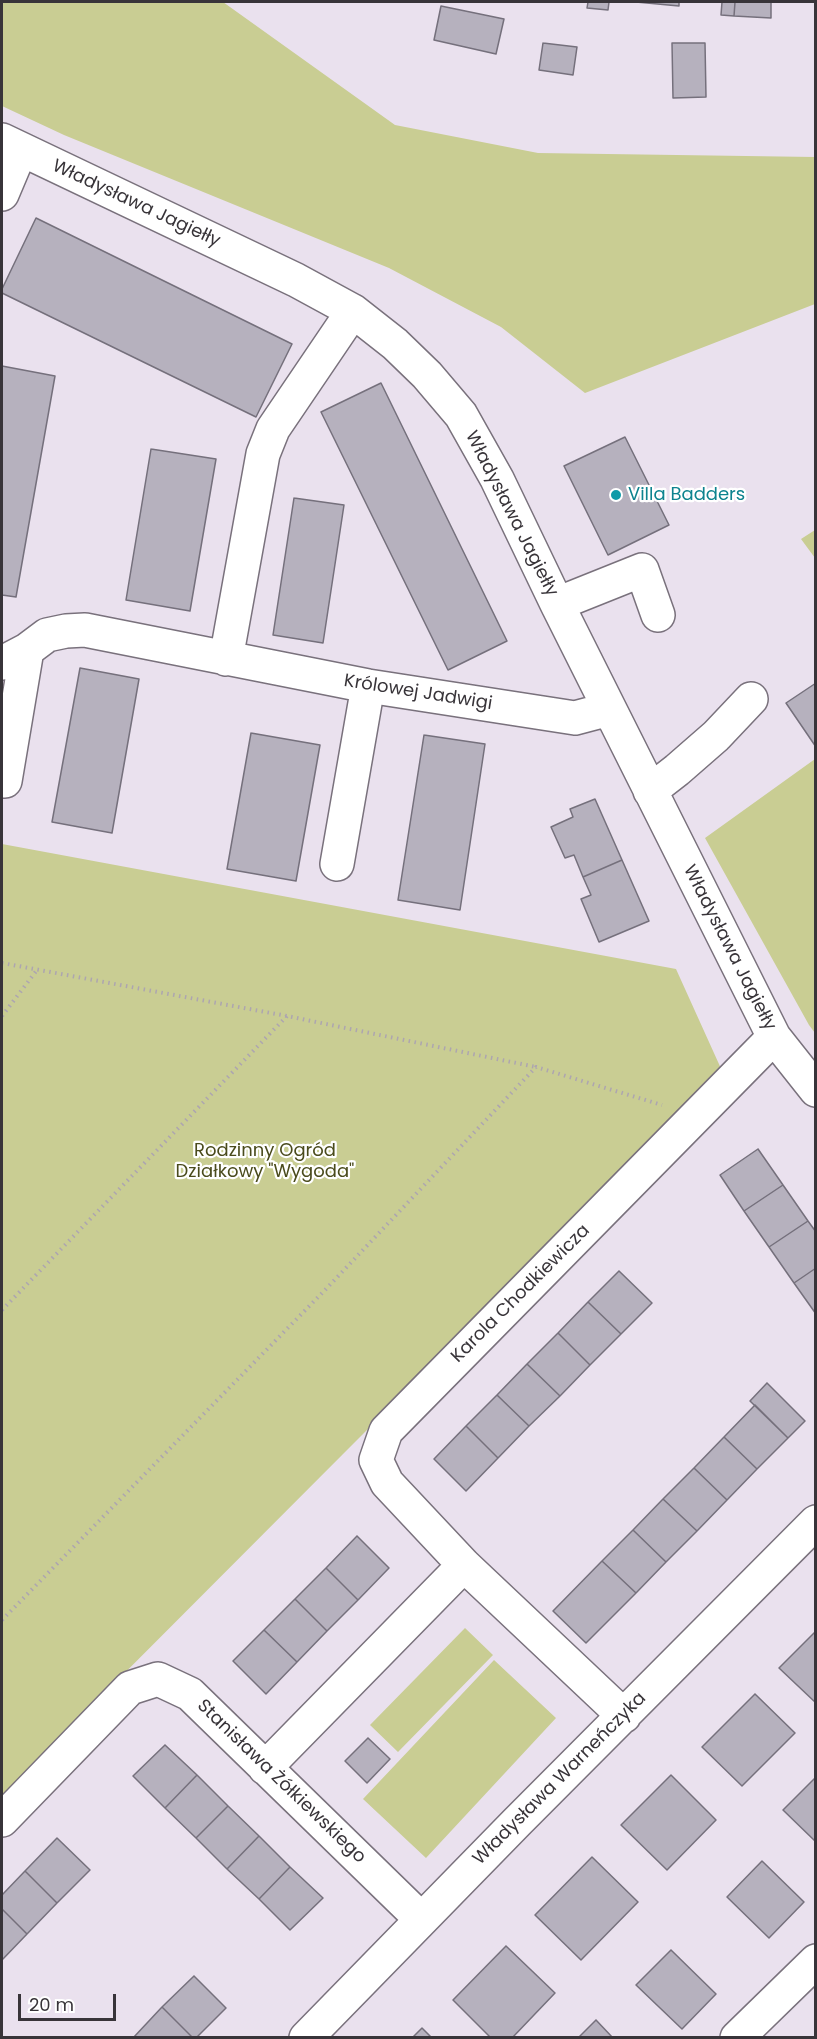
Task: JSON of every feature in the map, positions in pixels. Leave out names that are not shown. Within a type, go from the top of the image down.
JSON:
[{"type":"street","points":[[2,194],[11,145]]},
{"type":"street","name":"Władysława Jagiełły","points":[[11,145],[296,280],[353,311],[395,344],[427,375],[460,415],[497,479],[609,709],[774,1037],[816,1090]]},
{"type":"street","points":[[226,659],[263,454],[273,429],[353,311]]},
{"type":"street","points":[[557,604],[642,570],[658,615]]},
{"type":"street","name":"Królowej Jadwigi","points":[[14,656],[47,635],[85,630],[368,686],[575,718],[609,709]]},
{"type":"street","points":[[5,781],[14,656]]},
{"type":"street","points":[[337,864],[368,686]]},
{"type":"street","points":[[650,790],[716,736],[751,699]]},
{"type":"street","name":"Karola Chodkiewicza","points":[[624,1716],[464,1565],[387,1483],[376,1460],[386,1431],[774,1037]]},
{"type":"street","name":"Władysława Warneńczyka","points":[[306,2037],[816,1522]]},
{"type":"street","points":[[265,1768],[464,1565]]},
{"type":"street","name":"Stanisława Żółkiewskiego","points":[[2,1820],[130,1688],[158,1679],[190,1694],[421,1919]]},
{"type":"street","points":[[737,2037],[816,1961]]},
{"type":"path","points":[[2,963],[287,1016],[536,1067],[673,1108]]},
{"type":"path","points":[[2,1016],[38,970]]},
{"type":"path","points":[[2,1310],[287,1016]]},
{"type":"path","points":[[2,1620],[326,1289],[536,1067]]},
{"type":"green space","points":[[2,2],[223,2],[395,125],[538,153],[815,157],[815,304],[585,393],[501,327],[389,268],[64,135],[2,106]]},
{"type":"green space","points":[[815,530],[815,558],[801,539]]},
{"type":"green space","points":[[815,759],[815,1033],[705,838]]},
{"type":"green space","name":"Rodzinny Ogród Działkowy \"Wygoda\"","points":[[2,844],[676,969],[723,1073],[2,1796]]},
{"type":"green space","points":[[465,1628],[493,1655],[398,1752],[370,1725]]},
{"type":"green space","points":[[494,1660],[556,1718],[426,1858],[363,1799]]},
{"type":"building","points":[[588,2],[609,2],[608,10],[587,8]]},
{"type":"building","points":[[636,2],[679,2],[679,6]]},
{"type":"building","points":[[722,2],[735,2],[734,16],[721,15]]},
{"type":"building","points":[[735,2],[771,2],[771,18],[734,16]]},
{"type":"building","points":[[441,6],[504,19],[496,54],[434,40]]},
{"type":"building","points":[[543,43],[577,47],[573,75],[539,70]]},
{"type":"building","points":[[672,43],[705,43],[706,97],[673,98]]},
{"type":"building","points":[[36,218],[292,344],[256,417],[2,293]]},
{"type":"building","points":[[2,366],[55,376],[16,597],[2,595]]},
{"type":"building","points":[[381,383],[507,641],[448,670],[321,412]]},
{"type":"building","name":"Villa Badders","points":[[625,437],[669,525],[608,555],[564,466]]},
{"type":"building","points":[[151,449],[216,459],[190,611],[126,600]]},
{"type":"building","points":[[294,498],[344,505],[323,643],[273,635]]},
{"type":"building","points":[[80,668],[139,679],[112,833],[52,822]]},
{"type":"building","points":[[816,683],[816,747],[786,703]]},
{"type":"building","points":[[251,733],[320,745],[296,881],[227,869]]},
{"type":"building","points":[[424,735],[485,744],[460,910],[398,900]]},
{"type":"building","points":[[595,799],[622,860],[583,877],[574,855],[565,858],[551,827],[573,817],[570,809]]},
{"type":"building","points":[[622,860],[649,921],[599,942],[581,899],[591,895],[583,877]]},
{"type":"building","points":[[758,1149],[783,1185],[744,1211],[720,1175]]},
{"type":"building","points":[[783,1185],[808,1221],[769,1247],[744,1211]]},
{"type":"building","points":[[808,1221],[816,1232],[816,1268],[794,1283],[769,1247]]},
{"type":"building","points":[[816,1268],[816,1314],[794,1283]]},
{"type":"building","points":[[619,1271],[652,1303],[621,1334],[588,1302]]},
{"type":"building","points":[[588,1302],[621,1334],[590,1365],[558,1333]]},
{"type":"building","points":[[558,1333],[590,1365],[560,1396],[527,1364]]},
{"type":"building","points":[[527,1364],[560,1396],[529,1426],[497,1395]]},
{"type":"building","points":[[767,1383],[805,1421],[788,1438],[750,1401]]},
{"type":"building","points":[[497,1395],[529,1426],[498,1458],[466,1426]]},
{"type":"building","points":[[755,1405],[788,1438],[757,1469],[724,1437]]},
{"type":"building","points":[[466,1426],[498,1458],[466,1491],[434,1459]]},
{"type":"building","points":[[724,1437],[757,1469],[727,1500],[694,1468]]},
{"type":"building","points":[[694,1468],[727,1500],[697,1531],[663,1499]]},
{"type":"building","points":[[663,1499],[697,1531],[666,1562],[633,1530]]},
{"type":"building","points":[[633,1530],[666,1562],[636,1593],[602,1561]]},
{"type":"building","points":[[357,1536],[389,1568],[358,1600],[326,1568]]},
{"type":"building","points":[[602,1561],[636,1593],[586,1643],[553,1611]]},
{"type":"building","points":[[326,1568],[358,1600],[327,1631],[295,1599]]},
{"type":"building","points":[[295,1599],[327,1631],[297,1662],[264,1630]]},
{"type":"building","points":[[264,1630],[297,1662],[266,1694],[233,1661]]},
{"type":"building","points":[[816,1631],[816,1703],[779,1668]]},
{"type":"building","points":[[755,1694],[795,1733],[742,1786],[702,1747]]},
{"type":"building","points":[[368,1738],[390,1759],[367,1783],[345,1761]]},
{"type":"building","points":[[165,1745],[197,1775],[165,1808],[133,1776]]},
{"type":"building","points":[[197,1775],[228,1806],[196,1838],[165,1808]]},
{"type":"building","points":[[671,1775],[716,1820],[667,1870],[621,1825]]},
{"type":"building","points":[[816,1777],[816,1842],[783,1810]]},
{"type":"building","points":[[228,1806],[259,1836],[227,1869],[196,1838]]},
{"type":"building","points":[[259,1836],[290,1867],[259,1899],[227,1869]]},
{"type":"building","points":[[57,1838],[90,1870],[57,1903],[25,1871]]},
{"type":"building","points":[[592,1857],[638,1902],[581,1960],[535,1915]]},
{"type":"building","points":[[762,1861],[804,1902],[769,1938],[727,1897]]},
{"type":"building","points":[[290,1867],[323,1898],[290,1930],[259,1899]]},
{"type":"building","points":[[25,1871],[57,1903],[27,1934],[2,1909],[2,1895]]},
{"type":"building","points":[[2,1909],[27,1934],[2,1960]]},
{"type":"building","points":[[506,1946],[555,1993],[512,2038],[491,2038],[453,2000]]},
{"type":"building","points":[[671,1950],[716,1994],[682,2029],[636,1985]]},
{"type":"building","points":[[194,1976],[226,2008],[196,2038],[193,2038],[162,2007]]},
{"type":"building","points":[[162,2007],[193,2038],[133,2038]]},
{"type":"building","points":[[596,2020],[613,2038],[578,2038]]},
{"type":"building","points":[[422,2028],[432,2038],[412,2038]]},
{"type":"place","name":"Villa Badders","points":[[616,495]]}]
